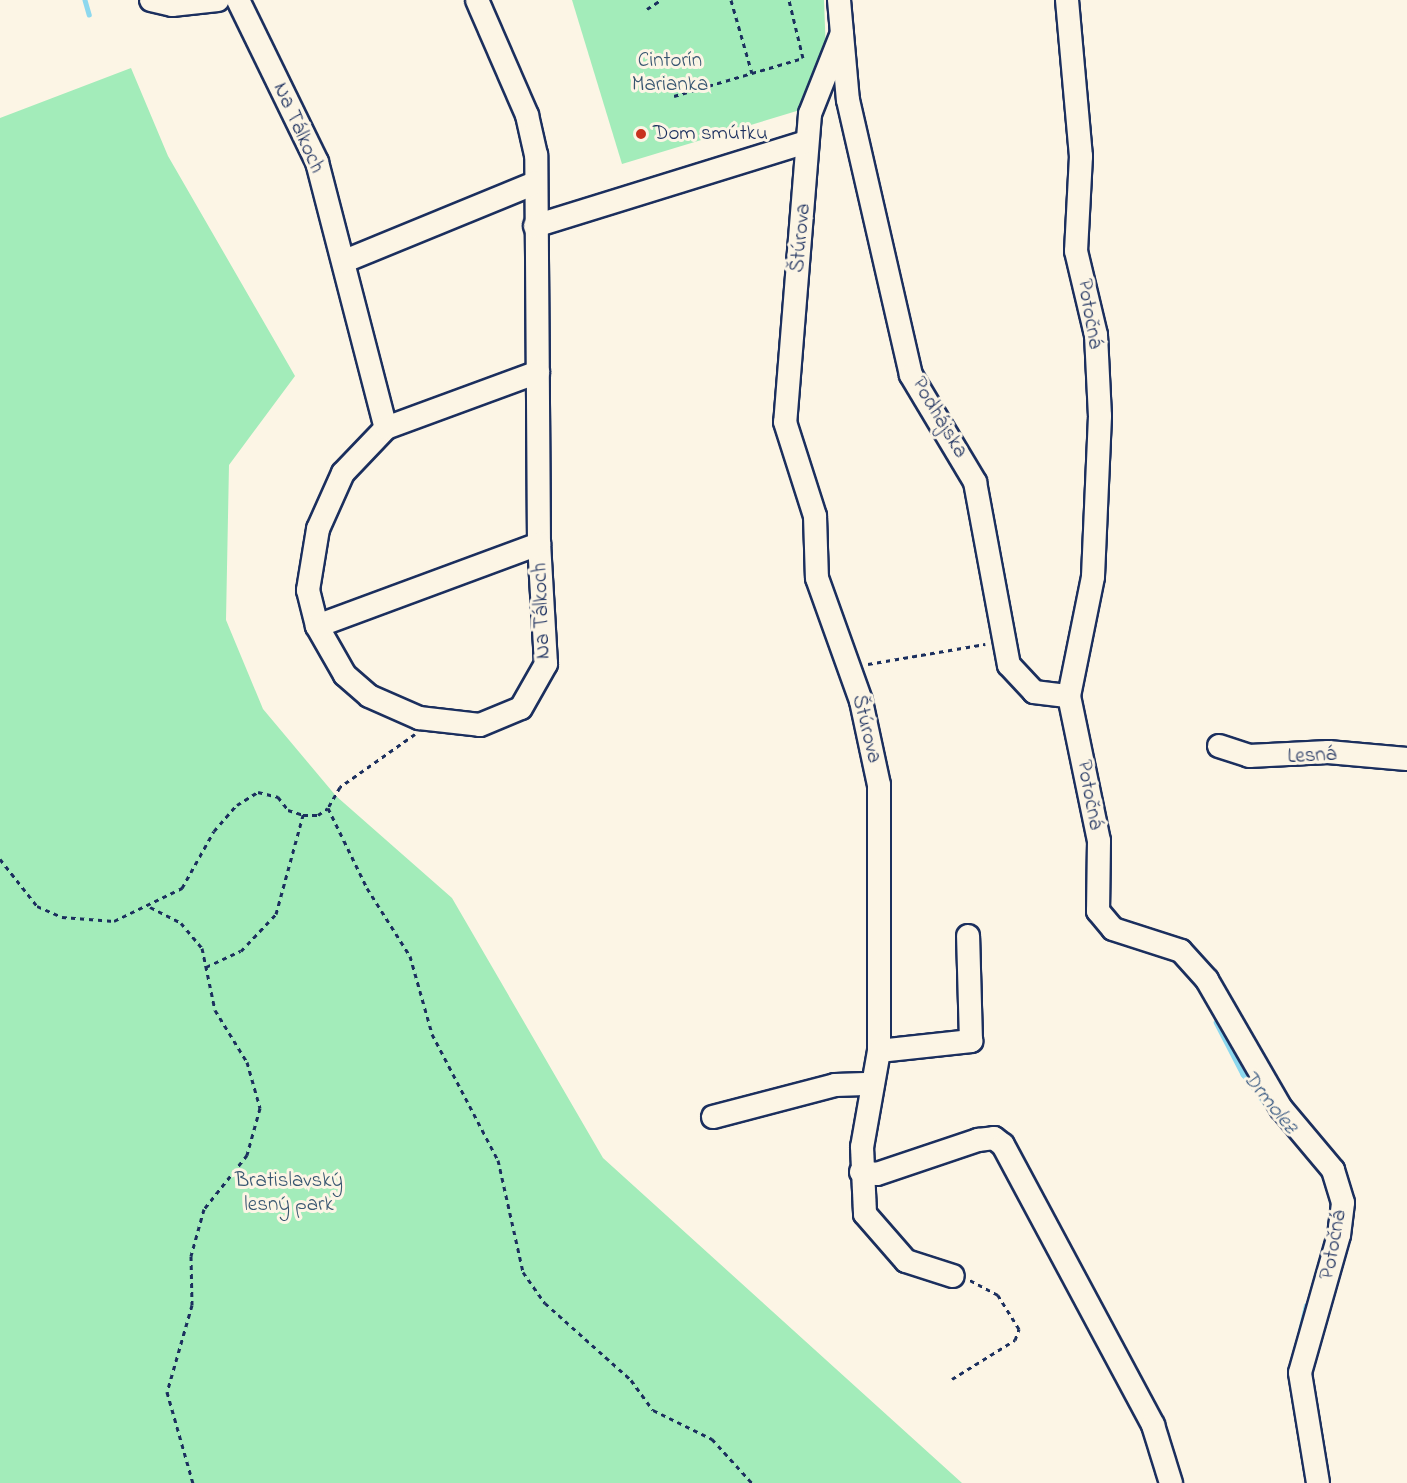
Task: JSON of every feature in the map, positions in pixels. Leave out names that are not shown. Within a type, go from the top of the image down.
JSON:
[{"type":"street","points":[[151,0],[172,5],[218,0]]},
{"type":"street","name":"Na Tálkoch","points":[[238,0],[317,162],[345,261],[386,428]]},
{"type":"street","name":"Na Tálkoch","points":[[477,0],[527,115],[535,183],[538,372],[539,544],[546,664],[530,698],[521,708],[480,725],[418,718],[369,696],[345,675],[317,626],[308,590],[318,529],[343,473],[386,428],[538,372]]},
{"type":"street","name":"Štúrova","points":[[839,0],[848,100]]},
{"type":"street","name":"Potočná","points":[[1067,0],[1081,156],[1076,251],[1096,335],[1100,416],[1093,577],[1069,696],[1099,841],[1098,910],[1113,929],[1181,951],[1207,980],[1281,1108],[1333,1170],[1343,1203],[1339,1235],[1300,1373],[1318,1483]]},
{"type":"street","name":"Štúrova","points":[[842,33],[810,114],[785,422],[815,516],[817,578],[861,701],[879,785],[879,1051],[861,1172],[865,1214],[882,1238],[906,1261],[953,1276]]},
{"type":"street","points":[[810,114],[848,100]]},
{"type":"street","name":"Podhájska","points":[[848,100],[911,375],[975,482],[1002,641],[1009,665],[1034,692],[1069,696]]},
{"type":"street","points":[[535,225],[806,142]]},
{"type":"street","points":[[345,261],[535,183]]},
{"type":"street","name":"Na Tálkoch","points":[[317,626],[539,544]]},
{"type":"street","name":"Lesná","points":[[1219,746],[1249,756],[1328,752],[1407,759]]},
{"type":"street","points":[[879,1051],[971,1041],[968,936]]},
{"type":"street","points":[[713,1117],[835,1085],[873,1084]]},
{"type":"street","points":[[861,1172],[877,1174],[978,1140],[994,1138],[1003,1145],[1153,1425],[1172,1483]]},
{"type":"path","points":[[647,9],[661,0]]},
{"type":"path","points":[[731,0],[752,73]]},
{"type":"path","points":[[674,96],[803,58],[789,0]]},
{"type":"path","points":[[848,670],[887,658],[1002,641]]},
{"type":"path","points":[[0,860],[38,906],[62,916],[114,921],[150,907],[182,888],[214,831],[237,805],[258,792],[278,797],[288,810],[303,815],[318,815],[328,808],[346,781],[413,740],[418,718]]},
{"type":"path","points":[[328,808],[362,879],[410,956],[432,1034],[494,1150],[532,1286],[609,1366],[631,1380],[653,1410],[712,1439],[752,1483]]},
{"type":"path","points":[[206,967],[241,951],[276,914],[303,815]]},
{"type":"path","points":[[150,907],[182,923],[202,948],[215,1010],[247,1062],[260,1108],[247,1155],[204,1209],[191,1256],[192,1305],[167,1392],[193,1483]]},
{"type":"path","points":[[952,1379],[1015,1340],[1019,1329],[998,1295],[953,1276]]},
{"type":"green space","name":"Cintorín Marianka","points":[[572,0],[824,0],[826,54],[800,110],[622,164]]},
{"type":"green space","name":"Bratislavský lesný park","points":[[131,68],[168,156],[295,376],[229,465],[226,620],[263,709],[336,796],[452,898],[603,1158],[962,1483],[0,1483],[0,118]]},
{"type":"waterway","points":[[85,0],[89,14]]},
{"type":"waterway","name":"Drmolez","points":[[1216,1022],[1243,1074],[1271,1111]]},
{"type":"waterway","name":"Drmolez","points":[[1300,1331],[1306,1306]]},
{"type":"place","name":"Dom smútku","points":[[641,134]]}]
